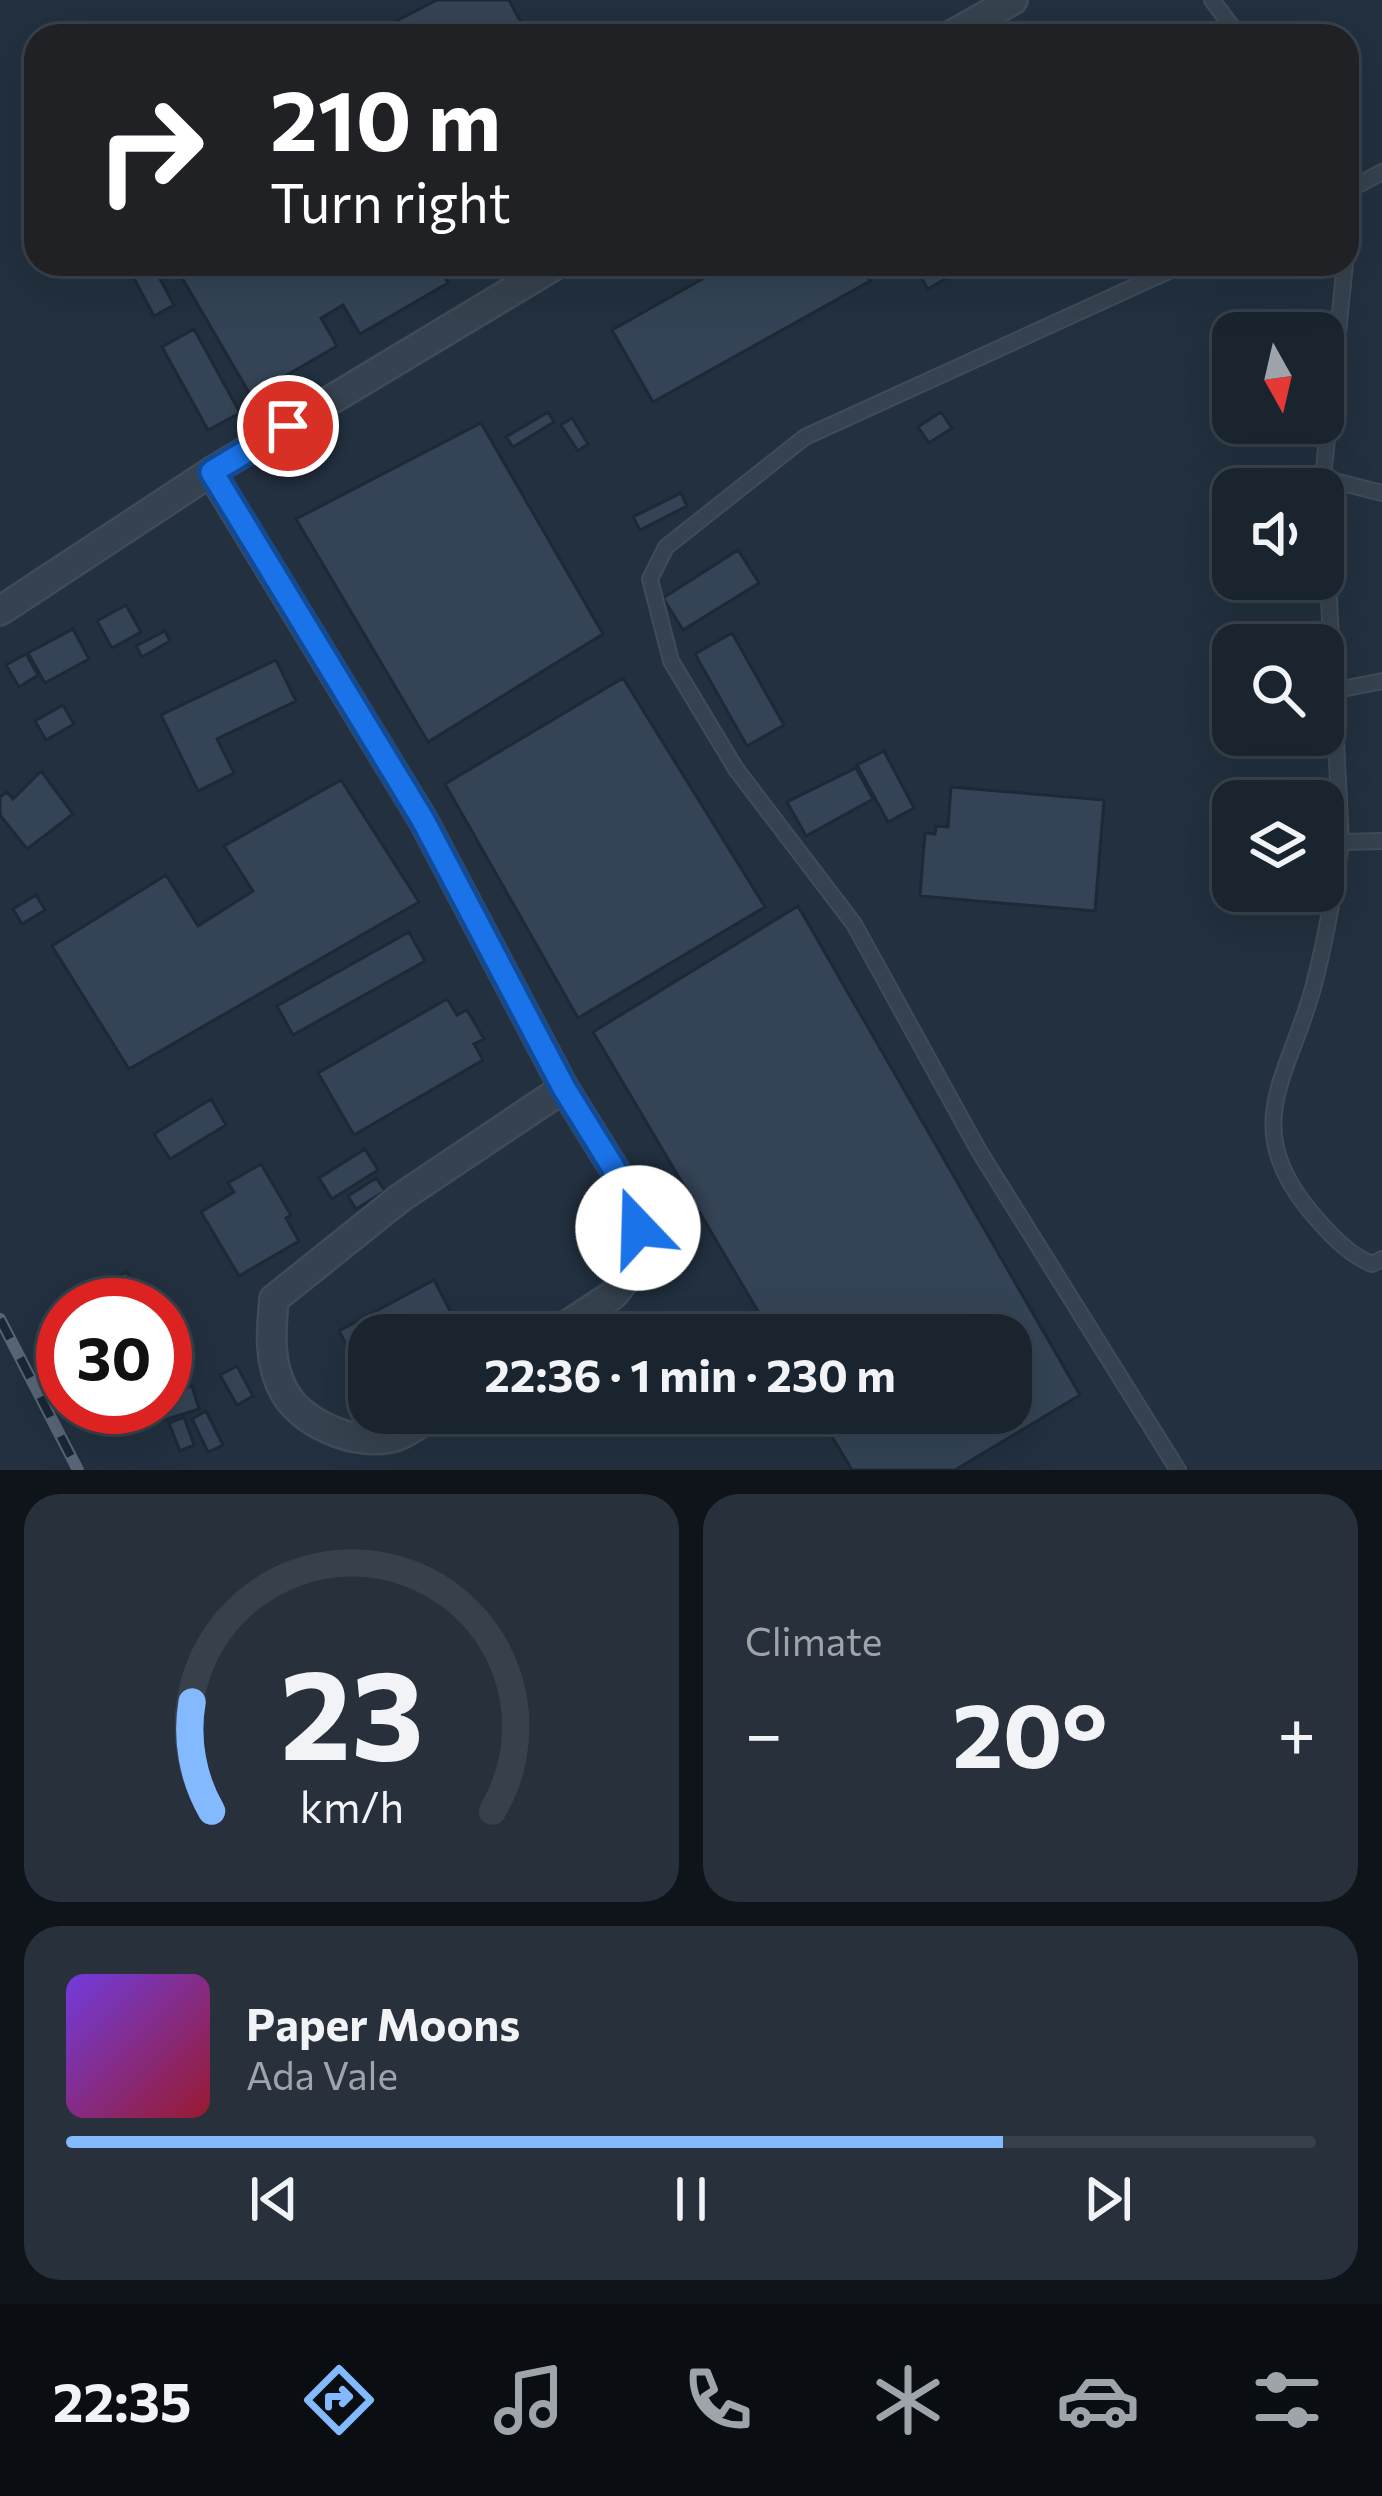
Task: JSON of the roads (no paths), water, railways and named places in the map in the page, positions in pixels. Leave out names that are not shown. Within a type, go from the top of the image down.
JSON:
[{"type":"street","points":[[971,24],[1013,0]]},
{"type":"street","points":[[0,611],[212,472],[536,276]]},
{"type":"street","points":[[212,472],[423,820],[564,1088],[624,1185],[638,1228],[636,1265],[613,1294],[583,1314]]},
{"type":"street","points":[[402,1434],[361,1440],[320,1424],[285,1395],[270,1345],[274,1299],[400,1198],[564,1088]]},
{"type":"lane","points":[[1158,276],[805,436],[666,547],[650,579],[671,661],[736,769],[854,925],[979,1151],[1178,1470]]},
{"type":"lane","points":[[1324,468],[1344,276]]},
{"type":"lane","points":[[1344,483],[1382,493]]},
{"type":"lane","points":[[1344,689],[1382,682]]},
{"type":"lane","points":[[1344,842],[1382,841]]},
{"type":"lane","points":[[1327,912],[1311,994],[1277,1081],[1272,1133],[1283,1179],[1324,1228],[1360,1259],[1372,1264],[1382,1259]]},
{"type":"railway","points":[[0,1319],[78,1470]]}]
